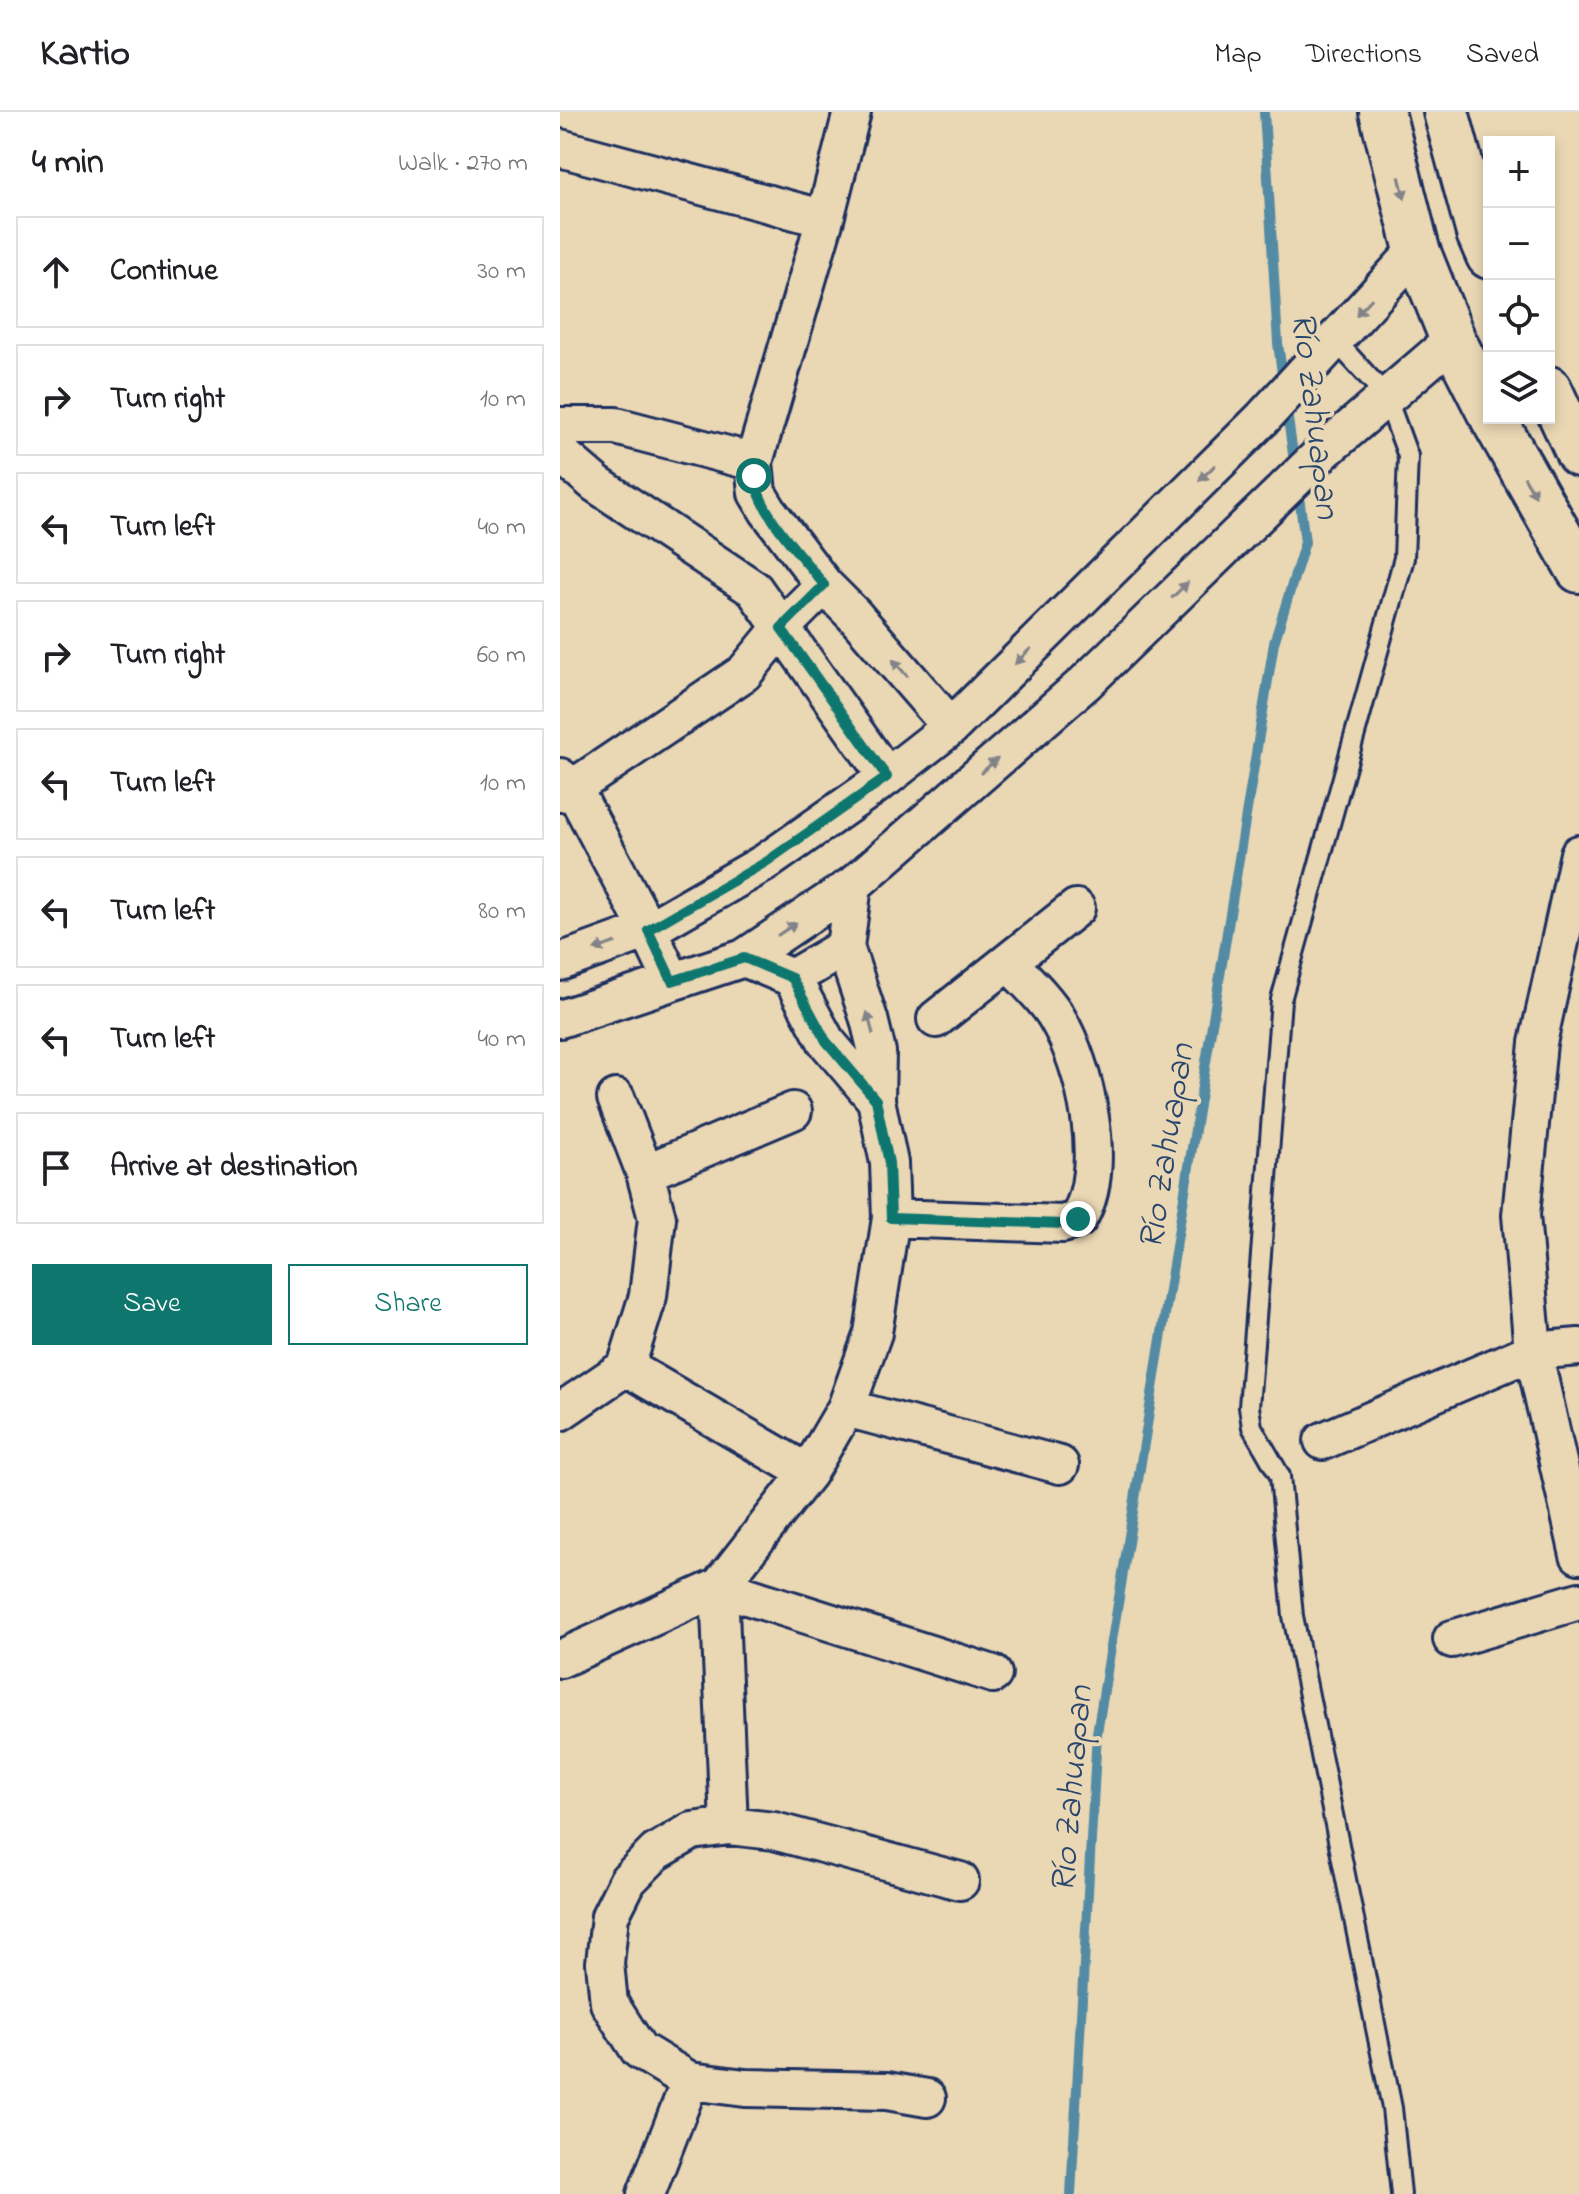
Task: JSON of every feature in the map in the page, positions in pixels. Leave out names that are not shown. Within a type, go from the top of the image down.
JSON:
[{"type":"street","points":[[852,112],[825,219],[754,462],[757,493],[824,585],[951,727]]},
{"type":"street","points":[[1382,112],[1417,250],[1453,340],[1483,399]]},
{"type":"street","points":[[1446,112],[1483,242]]},
{"type":"street","points":[[560,148],[825,219]]},
{"type":"street","points":[[560,962],[648,930],[766,862],[887,777],[951,727],[1263,418],[1417,250]]},
{"type":"street","points":[[560,1019],[744,958],[853,885],[1085,683],[1325,450],[1453,340]]},
{"type":"street","points":[[1555,402],[1578,452]]},
{"type":"street","points":[[1496,424],[1579,570]]},
{"type":"street","points":[[560,426],[616,426],[754,462]]},
{"type":"street","points":[[560,453],[596,484],[754,589],[887,777]]},
{"type":"street","points":[[672,981],[648,930],[564,786],[744,673],[781,628],[824,585]]},
{"type":"street","points":[[1577,869],[1538,1043],[1521,1215],[1533,1351],[1579,1555]]},
{"type":"street","points":[[560,1659],[719,1587],[808,1473],[846,1408],[873,1333],[891,1218],[889,1163],[876,1100],[877,1052],[845,947],[853,885]]},
{"type":"street","points":[[936,1019],[1076,908]]},
{"type":"street","points":[[792,978],[845,947]]},
{"type":"street","points":[[744,958],[792,978],[826,1041],[876,1100]]},
{"type":"street","points":[[891,1218],[1063,1224],[1078,1219],[1087,1204],[1092,1158],[1090,1117],[1071,1046],[1056,1016],[1008,962]]},
{"type":"street","points":[[560,1412],[626,1367],[648,1296],[657,1218],[645,1173],[616,1098]]},
{"type":"street","points":[[645,1173],[793,1111]]},
{"type":"street","points":[[1323,1441],[1533,1351],[1579,1347]]},
{"type":"street","points":[[626,1367],[808,1473]]},
{"type":"street","points":[[846,1408],[1060,1465]]},
{"type":"street","points":[[719,1587],[993,1674]]},
{"type":"street","points":[[719,1587],[729,1826]]},
{"type":"street","points":[[1452,1639],[1579,1601]]},
{"type":"street","points":[[927,2098],[887,2091],[745,2088],[690,2081],[639,2050],[609,2003],[605,1963],[610,1916],[628,1880],[656,1852],[692,1831],[729,1826],[774,1831],[960,1881]]},
{"type":"street","points":[[646,2194],[690,2081]]},
{"type":"lane","points":[[1334,339],[1386,396],[1408,456],[1404,558],[1281,1000],[1249,1407],[1252,1427],[1280,1476],[1293,1616],[1392,2108],[1401,2194]]},
{"type":"waterway","name":"Río Zahuapan","points":[[1264,112],[1283,381]]},
{"type":"waterway","name":"Río Zahuapan","points":[[1286,405],[1295,468]]},
{"type":"waterway","name":"Río Zahuapan","points":[[1071,2194],[1097,1733],[1274,643],[1305,542],[1298,488]]},
{"type":"route","points":[[754,476],[757,493],[768,511],[824,585],[781,628],[887,777],[766,862],[648,930],[672,981],[744,958],[792,978],[826,1041],[876,1100],[889,1163],[891,1218],[1063,1224],[1078,1219]]}]
